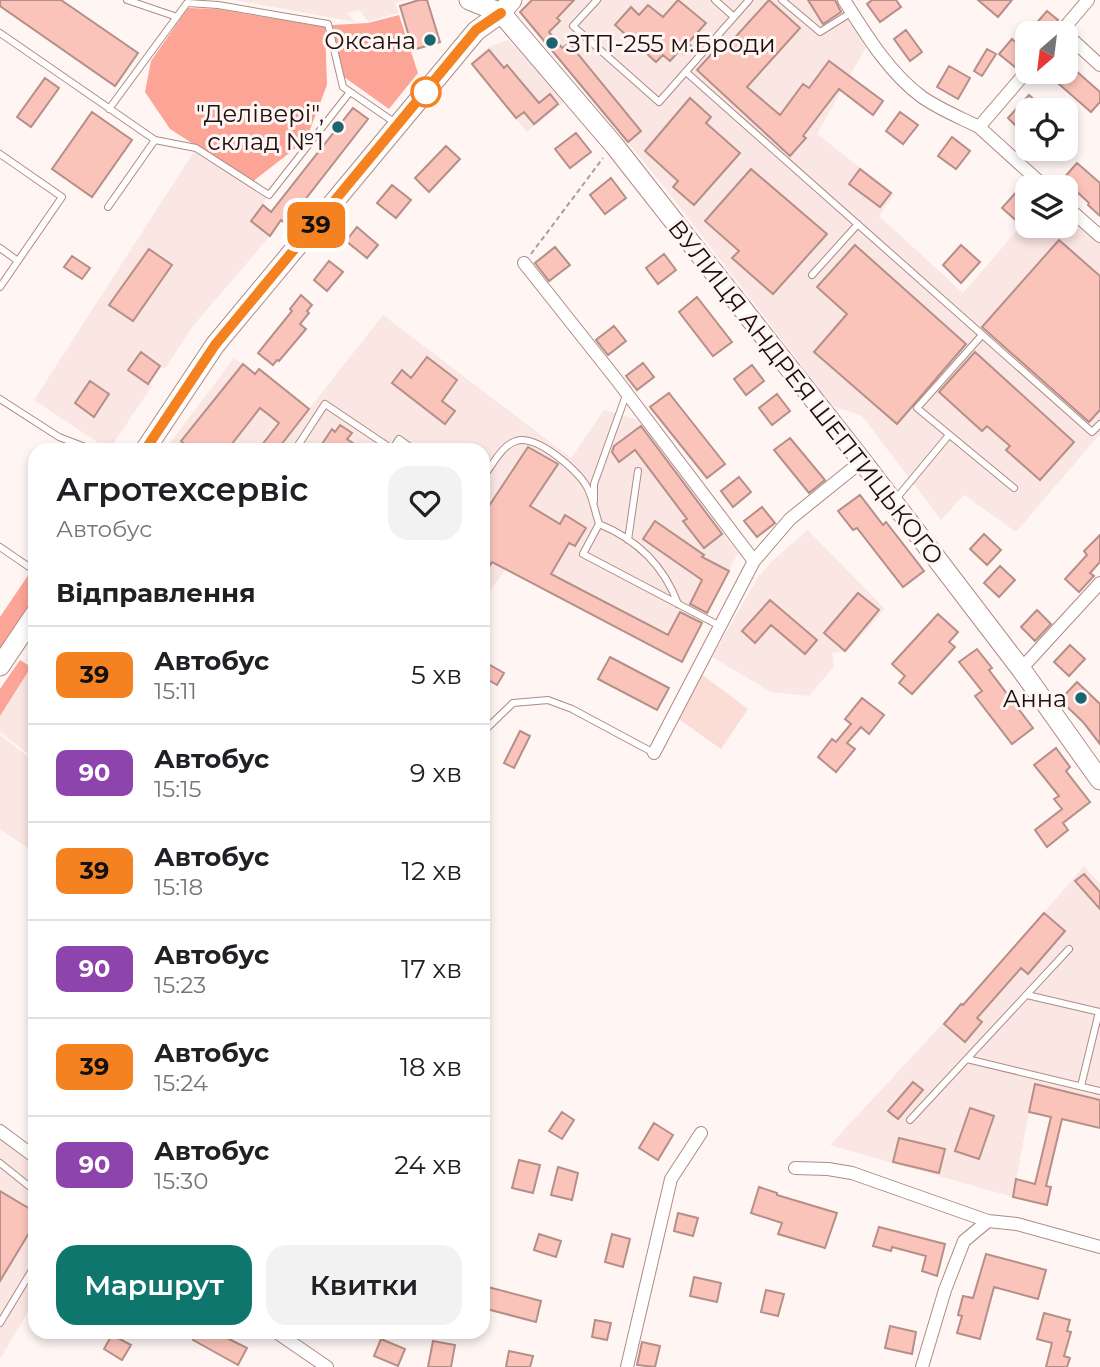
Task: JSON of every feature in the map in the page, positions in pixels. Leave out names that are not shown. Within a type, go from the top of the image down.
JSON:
[{"type":"main road","points":[[469,0],[507,6]]},
{"type":"main road","points":[[150,443],[215,345],[476,30],[507,6]]},
{"type":"main road","name":"ВУЛИЦЯ АНДРЕЯ ШЕПТИЦЬКОГО","points":[[507,6],[862,461],[890,505],[1020,669],[1100,780]]},
{"type":"main road","points":[[0,666],[28,624]]},
{"type":"street","points":[[844,0],[879,51],[919,95],[937,107],[979,127],[1032,175]]},
{"type":"street","points":[[1072,21],[1088,0]]},
{"type":"street","points":[[1078,46],[1100,65]]},
{"type":"street","points":[[979,127],[1016,84]]},
{"type":"street","points":[[1078,217],[1100,236]]},
{"type":"street","points":[[524,264],[627,393],[754,561]]},
{"type":"street","points":[[654,753],[754,561],[790,519],[862,461]]},
{"type":"street","points":[[1020,669],[1100,583]]},
{"type":"street","points":[[0,1131],[28,1152]]},
{"type":"street","points":[[627,1367],[671,1179],[701,1133]]},
{"type":"street","points":[[794,1168],[828,1168],[852,1173],[988,1221],[1017,1224],[1100,1247]]},
{"type":"street","points":[[922,1367],[945,1290],[964,1241],[988,1221]]},
{"type":"street","points":[[286,1339],[327,1367]]},
{"type":"lane","points":[[127,0],[177,18]]},
{"type":"lane","points":[[597,0],[573,26],[659,102],[749,0]]},
{"type":"lane","points":[[715,0],[734,17]]},
{"type":"lane","points":[[782,0],[820,32],[852,12]]},
{"type":"lane","points":[[109,109],[187,3],[218,5],[328,24],[343,87],[399,125]]},
{"type":"lane","points":[[0,33],[155,140],[196,148],[269,195],[350,92]]},
{"type":"lane","points":[[686,72],[1092,432],[1100,424]]},
{"type":"lane","points":[[108,207],[155,140]]},
{"type":"lane","points":[[0,154],[62,197],[0,287]]},
{"type":"lane","points":[[812,275],[858,224]]},
{"type":"lane","points":[[0,248],[18,261]]},
{"type":"lane","points":[[982,334],[917,408],[1014,488]]},
{"type":"lane","points":[[594,506],[594,484],[627,393]]},
{"type":"lane","points":[[0,400],[59,437],[75,443]]},
{"type":"lane","points":[[300,443],[325,404],[383,443]]},
{"type":"lane","points":[[890,505],[949,435]]},
{"type":"lane","points":[[490,468],[505,448],[517,440],[531,440],[573,468],[587,486],[599,524],[583,554],[720,626]]},
{"type":"lane","points":[[628,540],[638,471]]},
{"type":"lane","points":[[599,524],[628,540],[659,567],[672,587],[678,604]]},
{"type":"lane","points":[[0,548],[28,566]]},
{"type":"lane","points":[[490,725],[513,703],[548,700],[572,709],[654,753]]},
{"type":"lane","points":[[910,1120],[1069,949]]},
{"type":"lane","points":[[1027,995],[1099,1012],[1081,1086]]},
{"type":"lane","points":[[967,1059],[1100,1091]]},
{"type":"lane","points":[[0,1163],[28,1185]]},
{"type":"lane","points":[[0,1323],[28,1277]]},
{"type":"path","points":[[524,264],[614,145]]},
{"type":"shaded area","points":[[235,0],[406,0],[395,3],[399,13],[368,21],[359,10],[347,13],[355,22]]},
{"type":"shaded area","points":[[532,0],[835,0],[866,47],[817,134],[894,194],[879,216],[963,293],[1015,233],[1015,238],[1078,238],[1078,222],[1100,241],[1100,434],[1016,532],[964,495],[941,520],[862,416],[833,406],[662,184],[520,12]]},
{"type":"shaded area","points":[[188,8],[217,9],[325,27],[327,85],[306,140],[252,182],[170,129],[145,92],[151,61]]},
{"type":"shaded area","points":[[399,15],[418,73],[389,109],[344,77],[332,25],[368,23]]},
{"type":"shaded area","points":[[508,40],[564,102],[527,132],[470,64],[490,46]]},
{"type":"shaded area","points":[[195,150],[268,196],[251,220],[270,236],[192,327],[165,369],[160,367],[149,383],[152,386],[114,443],[98,443],[34,400]]},
{"type":"shaded area","points":[[383,315],[571,458],[604,410],[638,420],[738,553],[682,662],[506,569],[490,591],[490,443],[170,443],[234,358],[254,373],[259,368],[309,409]]},
{"type":"shaded area","points":[[808,530],[885,609],[847,651],[832,653],[834,667],[809,696],[771,692],[712,657],[758,577]]},
{"type":"shaded area","points":[[28,575],[28,609],[0,651],[0,617]]},
{"type":"shaded area","points":[[20,660],[28,665],[28,672],[0,716],[0,689]]},
{"type":"shaded area","points":[[28,672],[28,754],[0,732],[0,716]]},
{"type":"shaded area","points":[[700,673],[748,709],[721,749],[677,718]]},
{"type":"shaded area","points":[[0,735],[28,757],[28,848],[0,829]]},
{"type":"shaded area","points":[[1084,866],[1100,884],[1100,1128],[1029,1112],[1013,1197],[830,1145],[961,1004],[964,1005]]},
{"type":"shaded area","points":[[0,1135],[28,1156],[28,1312],[0,1359]]},
{"type":"building","points":[[0,0],[61,0],[138,53],[115,86],[0,6]]},
{"type":"building","points":[[427,0],[440,42],[413,50],[400,6]]},
{"type":"building","points":[[532,0],[574,0],[557,18],[560,21],[549,32],[562,48],[569,43],[641,131],[628,142],[520,12]]},
{"type":"building","points":[[678,0],[706,23],[688,43],[691,46],[684,54],[680,50],[670,61],[663,55],[656,62],[615,25],[631,7],[639,15],[648,5],[663,17]]},
{"type":"building","points":[[769,0],[800,28],[747,87],[780,115],[803,84],[809,88],[829,61],[883,101],[873,115],[839,89],[803,136],[806,138],[790,156],[697,70],[715,50],[720,54]]},
{"type":"building","points":[[808,0],[835,0],[841,12],[823,24]]},
{"type":"building","points":[[872,0],[896,0],[901,7],[880,22],[867,4]]},
{"type":"building","points":[[978,0],[1012,0],[998,17]]},
{"type":"building","points":[[1047,11],[1058,20],[1057,21],[1038,21]]},
{"type":"building","points":[[906,30],[922,52],[910,61],[894,39]]},
{"type":"building","points":[[1012,39],[1015,42],[1015,67],[999,54]]},
{"type":"building","points":[[987,49],[996,54],[982,76],[974,71]]},
{"type":"building","points":[[489,50],[504,68],[507,65],[539,103],[550,94],[558,104],[534,124],[524,112],[516,118],[472,64]]},
{"type":"building","points":[[949,66],[970,78],[958,99],[937,87]]},
{"type":"building","points":[[1078,73],[1100,92],[1100,102],[1091,112],[1059,84],[1078,84]]},
{"type":"building","points":[[45,78],[59,88],[31,127],[17,117]]},
{"type":"building","points":[[690,98],[711,117],[706,123],[740,153],[694,205],[673,187],[678,181],[645,151]]},
{"type":"building","points":[[353,108],[368,119],[286,224],[281,220],[270,236],[251,221],[263,205],[271,212]]},
{"type":"building","points":[[1015,110],[1015,125],[1008,118]]},
{"type":"building","points":[[92,112],[132,140],[92,197],[52,169]]},
{"type":"building","points":[[900,112],[918,125],[903,144],[886,131]]},
{"type":"building","points":[[576,133],[591,152],[570,168],[555,149]]},
{"type":"building","points":[[952,137],[970,151],[956,169],[938,156]]},
{"type":"building","points":[[446,146],[460,159],[429,192],[415,178]]},
{"type":"building","points":[[1077,163],[1100,183],[1100,216],[1078,193],[1078,175],[1066,175]]},
{"type":"building","points":[[751,169],[827,234],[773,294],[732,258],[739,251],[705,221]]},
{"type":"building","points":[[860,169],[891,193],[880,207],[849,184]]},
{"type":"building","points":[[611,178],[626,198],[605,214],[590,195]]},
{"type":"building","points":[[392,185],[411,200],[396,218],[377,203]]},
{"type":"building","points":[[1015,194],[1015,219],[1002,208]]},
{"type":"building","points":[[357,227],[378,245],[367,258],[346,241]]},
{"type":"building","points":[[1059,240],[1100,276],[1100,410],[1089,422],[982,327]]},
{"type":"building","points":[[855,245],[966,344],[897,424],[814,352],[847,314],[817,287]]},
{"type":"building","points":[[961,245],[980,262],[961,283],[943,265]]},
{"type":"building","points":[[555,247],[570,265],[549,281],[535,263]]},
{"type":"building","points":[[149,249],[172,265],[133,321],[109,305]]},
{"type":"building","points":[[664,254],[676,270],[658,284],[646,268]]},
{"type":"building","points":[[72,256],[90,268],[82,279],[64,267]]},
{"type":"building","points":[[329,261],[343,272],[327,291],[314,280]]},
{"type":"building","points":[[301,295],[312,305],[300,324],[306,329],[273,365],[258,353],[292,311],[290,309]]},
{"type":"building","points":[[697,297],[732,342],[713,356],[679,312]]},
{"type":"building","points":[[614,326],[626,341],[608,355],[596,340]]},
{"type":"building","points":[[141,352],[160,366],[148,384],[128,370]]},
{"type":"building","points":[[975,352],[1074,442],[1040,480],[1006,450],[1010,446],[987,426],[982,431],[939,392]]},
{"type":"building","points":[[427,357],[457,380],[442,401],[455,411],[445,424],[392,383],[402,370],[411,378]]},
{"type":"building","points":[[643,363],[654,377],[637,390],[626,376]]},
{"type":"building","points":[[243,364],[255,374],[259,369],[309,409],[282,443],[263,443],[279,423],[260,408],[232,443],[181,441]]},
{"type":"building","points":[[752,365],[764,381],[746,395],[734,379]]},
{"type":"building","points":[[90,381],[109,394],[94,417],[75,403]]},
{"type":"building","points":[[669,393],[725,464],[707,478],[650,407]]},
{"type":"building","points":[[777,394],[790,411],[772,425],[759,408]]},
{"type":"building","points":[[340,425],[352,433],[347,439],[353,443],[323,443],[332,429],[335,432]]},
{"type":"building","points":[[641,426],[722,534],[704,548],[683,521],[687,519],[635,450],[619,462],[612,452],[614,446]]},
{"type":"building","points":[[790,438],[825,480],[809,493],[774,450]]},
{"type":"building","points":[[528,447],[558,464],[530,506],[560,524],[565,515],[586,528],[575,546],[569,543],[551,574],[668,635],[680,612],[702,623],[682,662],[492,562],[490,565],[490,504]]},
{"type":"building","points":[[739,477],[751,492],[733,507],[721,491]]},
{"type":"building","points":[[860,495],[883,525],[886,522],[924,571],[903,587],[857,528],[853,530],[838,511]]},
{"type":"building","points":[[762,507],[775,523],[757,537],[744,521]]},
{"type":"building","points":[[655,521],[704,555],[702,557],[729,571],[707,613],[690,604],[702,580],[643,539]]},
{"type":"building","points":[[984,534],[1001,550],[987,565],[970,549]]},
{"type":"building","points":[[1100,535],[1100,562],[1090,573],[1094,576],[1079,592],[1065,579],[1087,555],[1084,551]]},
{"type":"building","points":[[1000,566],[1015,580],[999,597],[984,583]]},
{"type":"building","points":[[858,593],[879,610],[845,651],[824,633]]},
{"type":"building","points":[[770,600],[817,640],[805,654],[771,625],[755,643],[742,631]]},
{"type":"building","points":[[1037,610],[1051,624],[1035,641],[1021,627]]},
{"type":"building","points":[[938,614],[958,632],[949,642],[955,647],[912,694],[899,683],[905,676],[892,664]]},
{"type":"building","points":[[1070,645],[1085,659],[1069,676],[1054,662]]},
{"type":"building","points":[[977,649],[992,668],[989,670],[1033,728],[1012,744],[975,696],[982,691],[959,662]]},
{"type":"building","points":[[610,657],[669,688],[657,710],[598,679]]},
{"type":"building","points":[[490,665],[504,673],[497,685],[490,681]]},
{"type":"building","points":[[1077,682],[1100,704],[1100,744],[1083,722],[1060,700]]},
{"type":"building","points":[[862,698],[884,715],[869,734],[861,727],[847,743],[855,749],[836,772],[818,757],[832,739],[836,742],[851,724],[845,719]]},
{"type":"building","points":[[520,731],[530,736],[514,768],[504,763]]},
{"type":"building","points":[[1056,748],[1070,767],[1066,771],[1090,802],[1063,823],[1068,830],[1047,847],[1035,830],[1062,809],[1054,799],[1059,796],[1034,765]]},
{"type":"building","points":[[1084,874],[1100,892],[1100,909],[1075,881]]},
{"type":"building","points":[[1044,913],[1065,931],[1028,974],[1021,968],[977,1018],[982,1022],[965,1042],[944,1024]]},
{"type":"building","points":[[913,1082],[923,1090],[898,1119],[888,1111]]},
{"type":"building","points":[[1035,1084],[1100,1100],[1100,1128],[1062,1119],[1046,1186],[1051,1187],[1047,1205],[1013,1197],[1016,1179],[1035,1184],[1051,1117],[1029,1112]]},
{"type":"building","points":[[970,1108],[994,1116],[979,1159],[955,1151]]},
{"type":"building","points":[[562,1112],[574,1120],[562,1139],[549,1131]]},
{"type":"building","points":[[654,1123],[673,1135],[658,1160],[639,1148]]},
{"type":"building","points":[[899,1138],[945,1149],[939,1173],[893,1162]]},
{"type":"building","points":[[519,1160],[540,1165],[533,1193],[512,1188]]},
{"type":"building","points":[[558,1167],[578,1173],[572,1200],[551,1195]]},
{"type":"building","points":[[759,1187],[837,1213],[825,1248],[778,1234],[782,1223],[751,1213]]},
{"type":"building","points":[[0,1191],[28,1208],[28,1235],[0,1281]]},
{"type":"building","points":[[678,1213],[698,1218],[693,1236],[674,1231]]},
{"type":"building","points":[[879,1227],[945,1244],[937,1276],[922,1271],[926,1256],[892,1247],[891,1251],[873,1246]]},
{"type":"building","points":[[539,1234],[561,1241],[556,1257],[534,1250]]},
{"type":"building","points":[[612,1234],[630,1239],[623,1267],[605,1262]]},
{"type":"building","points":[[986,1254],[1046,1270],[1038,1299],[994,1287],[980,1339],[957,1333],[962,1316],[958,1315],[963,1296],[973,1298]]},
{"type":"building","points":[[694,1277],[721,1283],[717,1302],[690,1296]]},
{"type":"building","points":[[490,1288],[541,1301],[536,1322],[490,1310]]},
{"type":"building","points":[[766,1290],[784,1294],[778,1316],[761,1312]]},
{"type":"building","points":[[1044,1313],[1070,1320],[1067,1331],[1071,1332],[1064,1356],[1070,1358],[1067,1367],[1046,1367],[1052,1343],[1037,1339]]},
{"type":"building","points":[[595,1320],[611,1323],[607,1340],[592,1337]]},
{"type":"building","points":[[890,1326],[916,1332],[912,1354],[885,1348]]},
{"type":"building","points":[[110,1339],[120,1339],[131,1345],[122,1360],[104,1349]]},
{"type":"building","points":[[229,1339],[247,1348],[238,1365],[193,1340]]},
{"type":"building","points":[[381,1339],[405,1349],[398,1366],[374,1356]]},
{"type":"building","points":[[433,1341],[455,1345],[451,1367],[428,1367]]},
{"type":"building","points":[[642,1342],[660,1346],[655,1367],[637,1365]]},
{"type":"building","points":[[509,1351],[533,1356],[530,1367],[506,1367]]},
{"type":"bus line","name":"39","points":[[150,443],[215,345],[476,30],[501,13]]},
{"type":"place","name":"Оксана","points":[[430,40]]},
{"type":"place","name":"ЗТП-255 м.Броди","points":[[552,43]]},
{"type":"place","name":"\"Делівері\", склад №1","points":[[338,127]]},
{"type":"place","name":"Анна","points":[[1081,698]]}]
